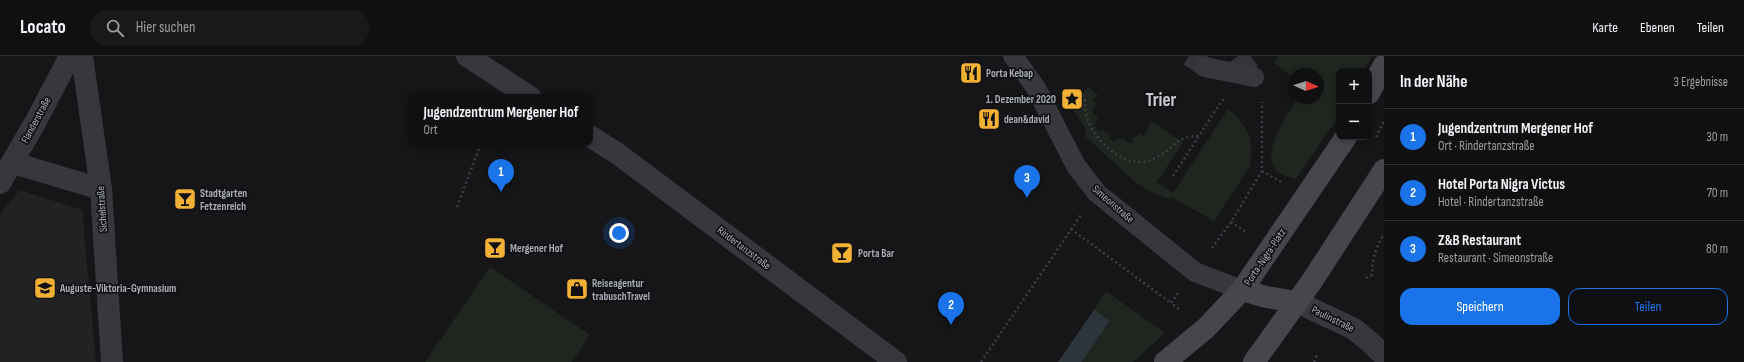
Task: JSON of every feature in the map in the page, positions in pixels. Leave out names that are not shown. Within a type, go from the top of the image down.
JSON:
[{"type":"main road","points":[[1372,87],[1384,65]]},
{"type":"main road","name":"Porta-Nigra-Platz","points":[[1165,362],[1206,328],[1242,290],[1344,140]]},
{"type":"main road","points":[[1254,362],[1297,302],[1384,170]]},
{"type":"main road","points":[[1242,290],[1266,297],[1297,302]]},
{"type":"street","name":"Flanderstraße","points":[[0,183],[12,164],[70,56]]},
{"type":"street","name":"Sichelstraße","points":[[82,56],[101,189],[112,362]]},
{"type":"street","points":[[467,56],[525,94]]},
{"type":"street","name":"Simeonstraße","points":[[1013,56],[1036,88],[1076,166],[1097,193],[1195,272],[1242,290]]},
{"type":"street","points":[[1205,67],[1254,77]]},
{"type":"street","name":"Rindertanzstraße","points":[[593,138],[630,163],[896,362]]},
{"type":"street","points":[[12,164],[101,189]]},
{"type":"street","name":"Paulinstraße","points":[[1297,302],[1354,329],[1384,356]]},
{"type":"path","points":[[1173,176],[1221,102],[1254,77],[1263,105],[1262,171],[1231,222]]},
{"type":"path","points":[[1082,96],[1086,101],[1087,116],[1092,130],[1108,148],[1124,160],[1135,163],[1151,160],[1159,156],[1179,139],[1188,136],[1199,136]]},
{"type":"path","points":[[457,207],[480,146]]},
{"type":"path","points":[[1262,171],[1285,184]]},
{"type":"path","points":[[981,362],[1082,213]]},
{"type":"path","points":[[1071,229],[1171,303]]},
{"type":"path","points":[[1366,278],[1372,275],[1372,263],[1375,252],[1384,234]]},
{"type":"path","points":[[1314,362],[1317,355]]},
{"type":"shaded area","points":[[1278,56],[1372,56],[1366,68],[1336,68],[1336,120],[1296,179],[1278,172],[1274,168],[1271,160],[1274,142],[1294,104],[1324,104],[1324,68],[1288,68],[1288,74],[1274,62]]},
{"type":"shaded area","points":[[1088,87],[1099,96],[1094,97],[1093,101],[1095,102],[1095,108],[1093,108],[1093,115],[1097,115],[1097,121],[1094,125],[1100,133],[1103,130],[1111,135],[1109,139],[1116,141],[1117,138],[1126,139],[1126,142],[1133,143],[1133,138],[1141,133],[1143,136],[1148,131],[1147,128],[1152,122],[1183,142],[1157,182],[1173,193],[1228,109],[1235,115],[1245,128],[1250,140],[1250,166],[1214,221],[1171,197],[1169,199],[1147,190],[1133,180],[1086,137],[1085,128],[1072,108]]},
{"type":"shaded area","name":"Auguste-Viktoria-Gymnasium","points":[[20,190],[82,210],[96,362],[0,362],[0,214]]},
{"type":"shaded area","points":[[490,267],[590,335],[572,362],[425,362]]},
{"type":"shaded area","points":[[1106,291],[1165,333],[1133,362],[1082,362],[1110,322],[1094,310]]},
{"type":"shaded area","points":[[1094,310],[1110,321],[1082,362],[1058,362]]},
{"type":"tunnel","points":[[1189,56],[1205,67]]},
{"type":"tunnel","points":[[1238,56],[1254,77]]},
{"type":"place","name":"Porta Kebap","points":[[971,73]]},
{"type":"place","name":"1. Dezember 2020","points":[[1072,99]]},
{"type":"place","name":"dean&david","points":[[989,119]]},
{"type":"place","name":"Jugendzentrum Mergener Hof","points":[[501,192]]},
{"type":"place","name":"Z&B Restaurant","points":[[1027,198]]},
{"type":"place","name":"Stadtgarten Fetzenreich","points":[[185,199]]},
{"type":"place","name":"Mergener Hof","points":[[495,248]]},
{"type":"place","name":"Porta Bar","points":[[842,253]]},
{"type":"place","name":"Auguste-Viktoria-Gymnasium","points":[[45,288]]},
{"type":"place","name":"Reiseagentur trabuschTravel","points":[[577,289]]},
{"type":"place","name":"Hotel Porta Nigra Victus","points":[[951,325]]},
{"type":"district","name":"Trier","points":[[1161,100]]}]
